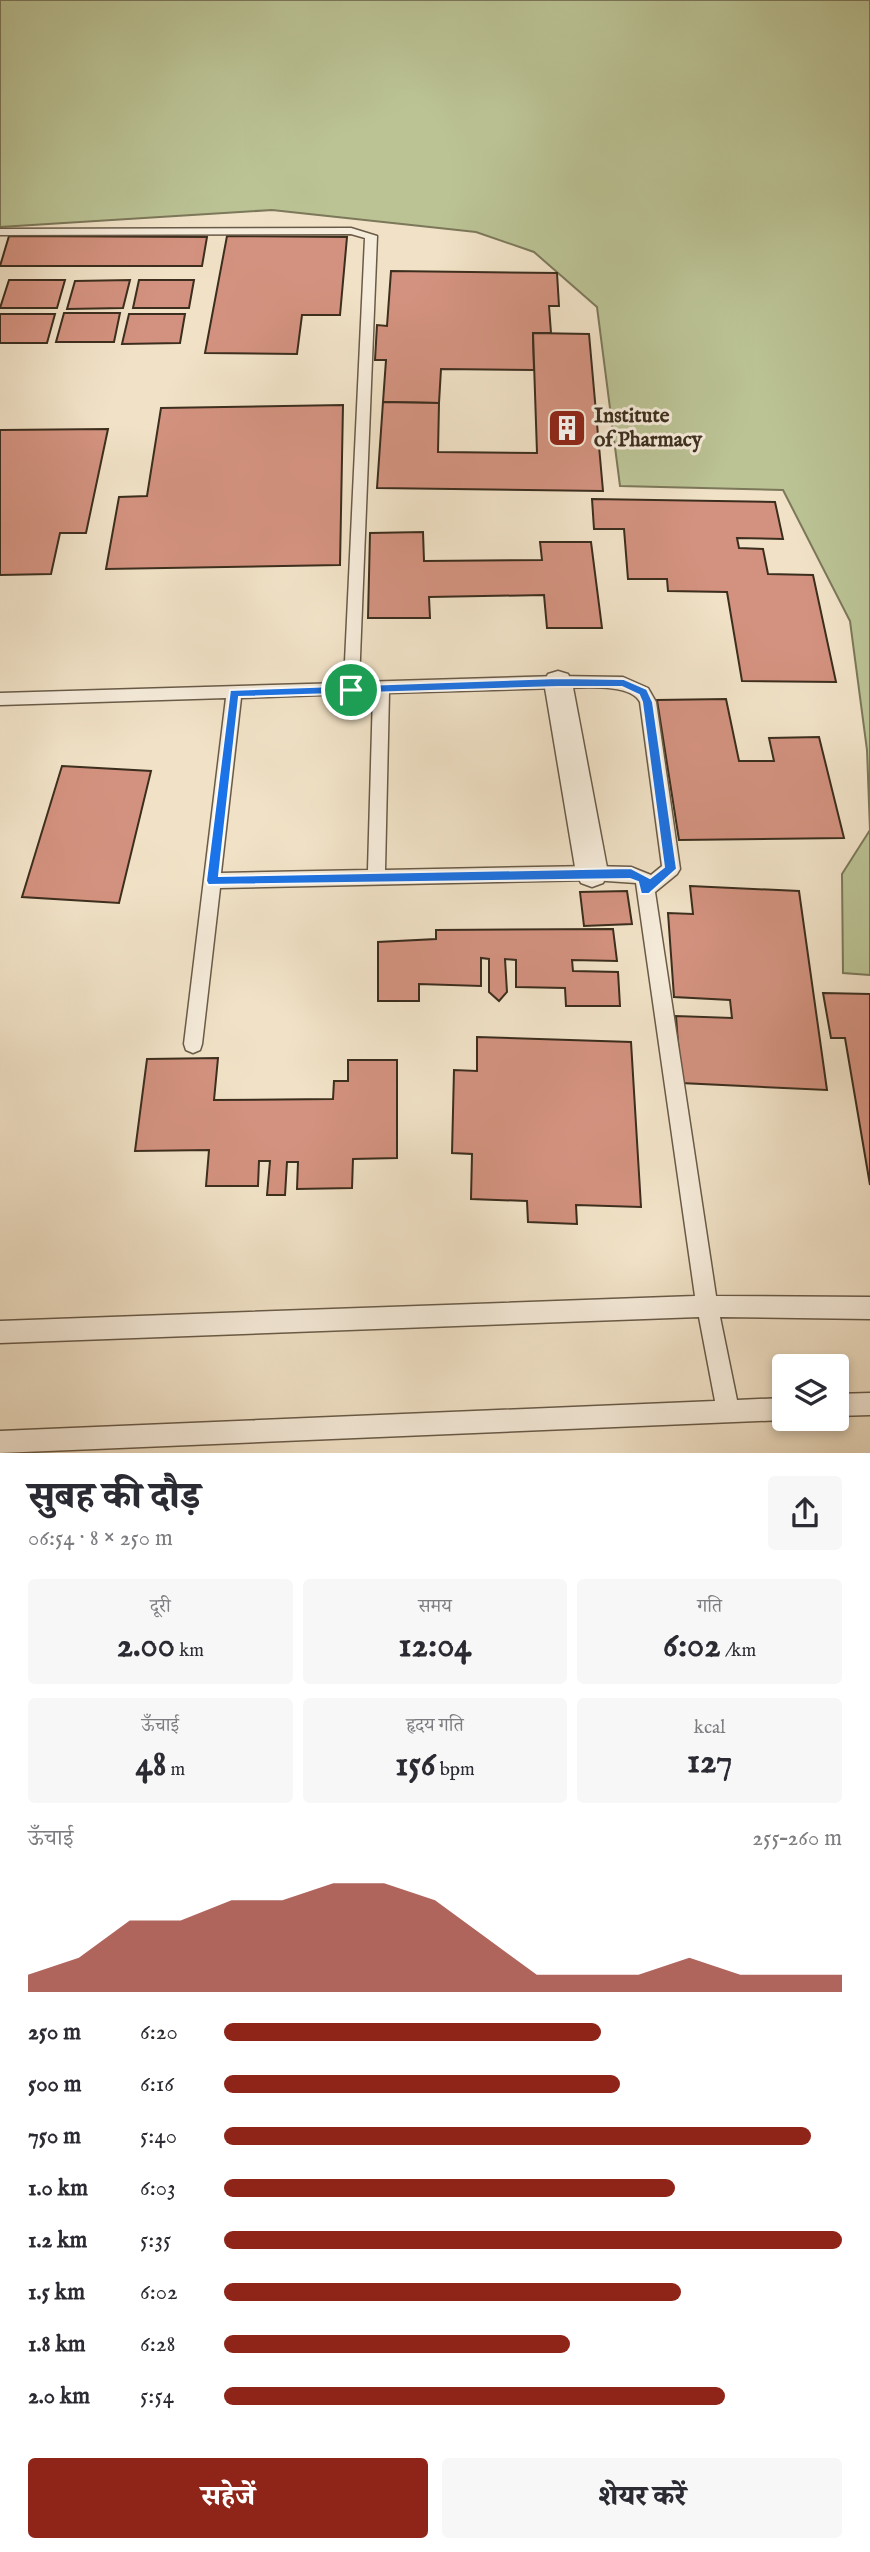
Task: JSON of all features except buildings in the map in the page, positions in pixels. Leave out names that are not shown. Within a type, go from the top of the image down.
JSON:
[{"type":"street","points":[[558,682],[592,873]]},
{"type":"lane","points":[[0,232],[351,230],[371,236],[351,690]]},
{"type":"lane","points":[[0,699],[558,682],[624,683],[643,692],[648,702],[671,869],[645,890]]},
{"type":"lane","points":[[376,877],[381,689]]},
{"type":"lane","points":[[193,1044],[234,693]]},
{"type":"lane","points":[[212,881],[592,873],[631,874],[645,879],[707,1306],[728,1412]]},
{"type":"lane","points":[[0,1332],[707,1306],[870,1308]]},
{"type":"lane","points":[[849,1405],[870,1404]]},
{"type":"lane","points":[[0,1442],[772,1410]]},
{"type":"green space","points":[[0,0],[870,0],[870,830],[867,750],[850,621],[783,490],[620,486],[597,307],[534,252],[476,232],[272,210],[0,227]]},
{"type":"green space","points":[[870,830],[870,975],[843,973],[842,874]]},
{"type":"place","name":"Institute of Pharmacy","points":[[567,428]]},
{"type":"route","points":[[558,682],[624,683],[643,692],[648,702],[671,869],[645,890],[645,879],[631,874],[592,873],[212,881],[234,693],[351,690],[558,682]]}]
